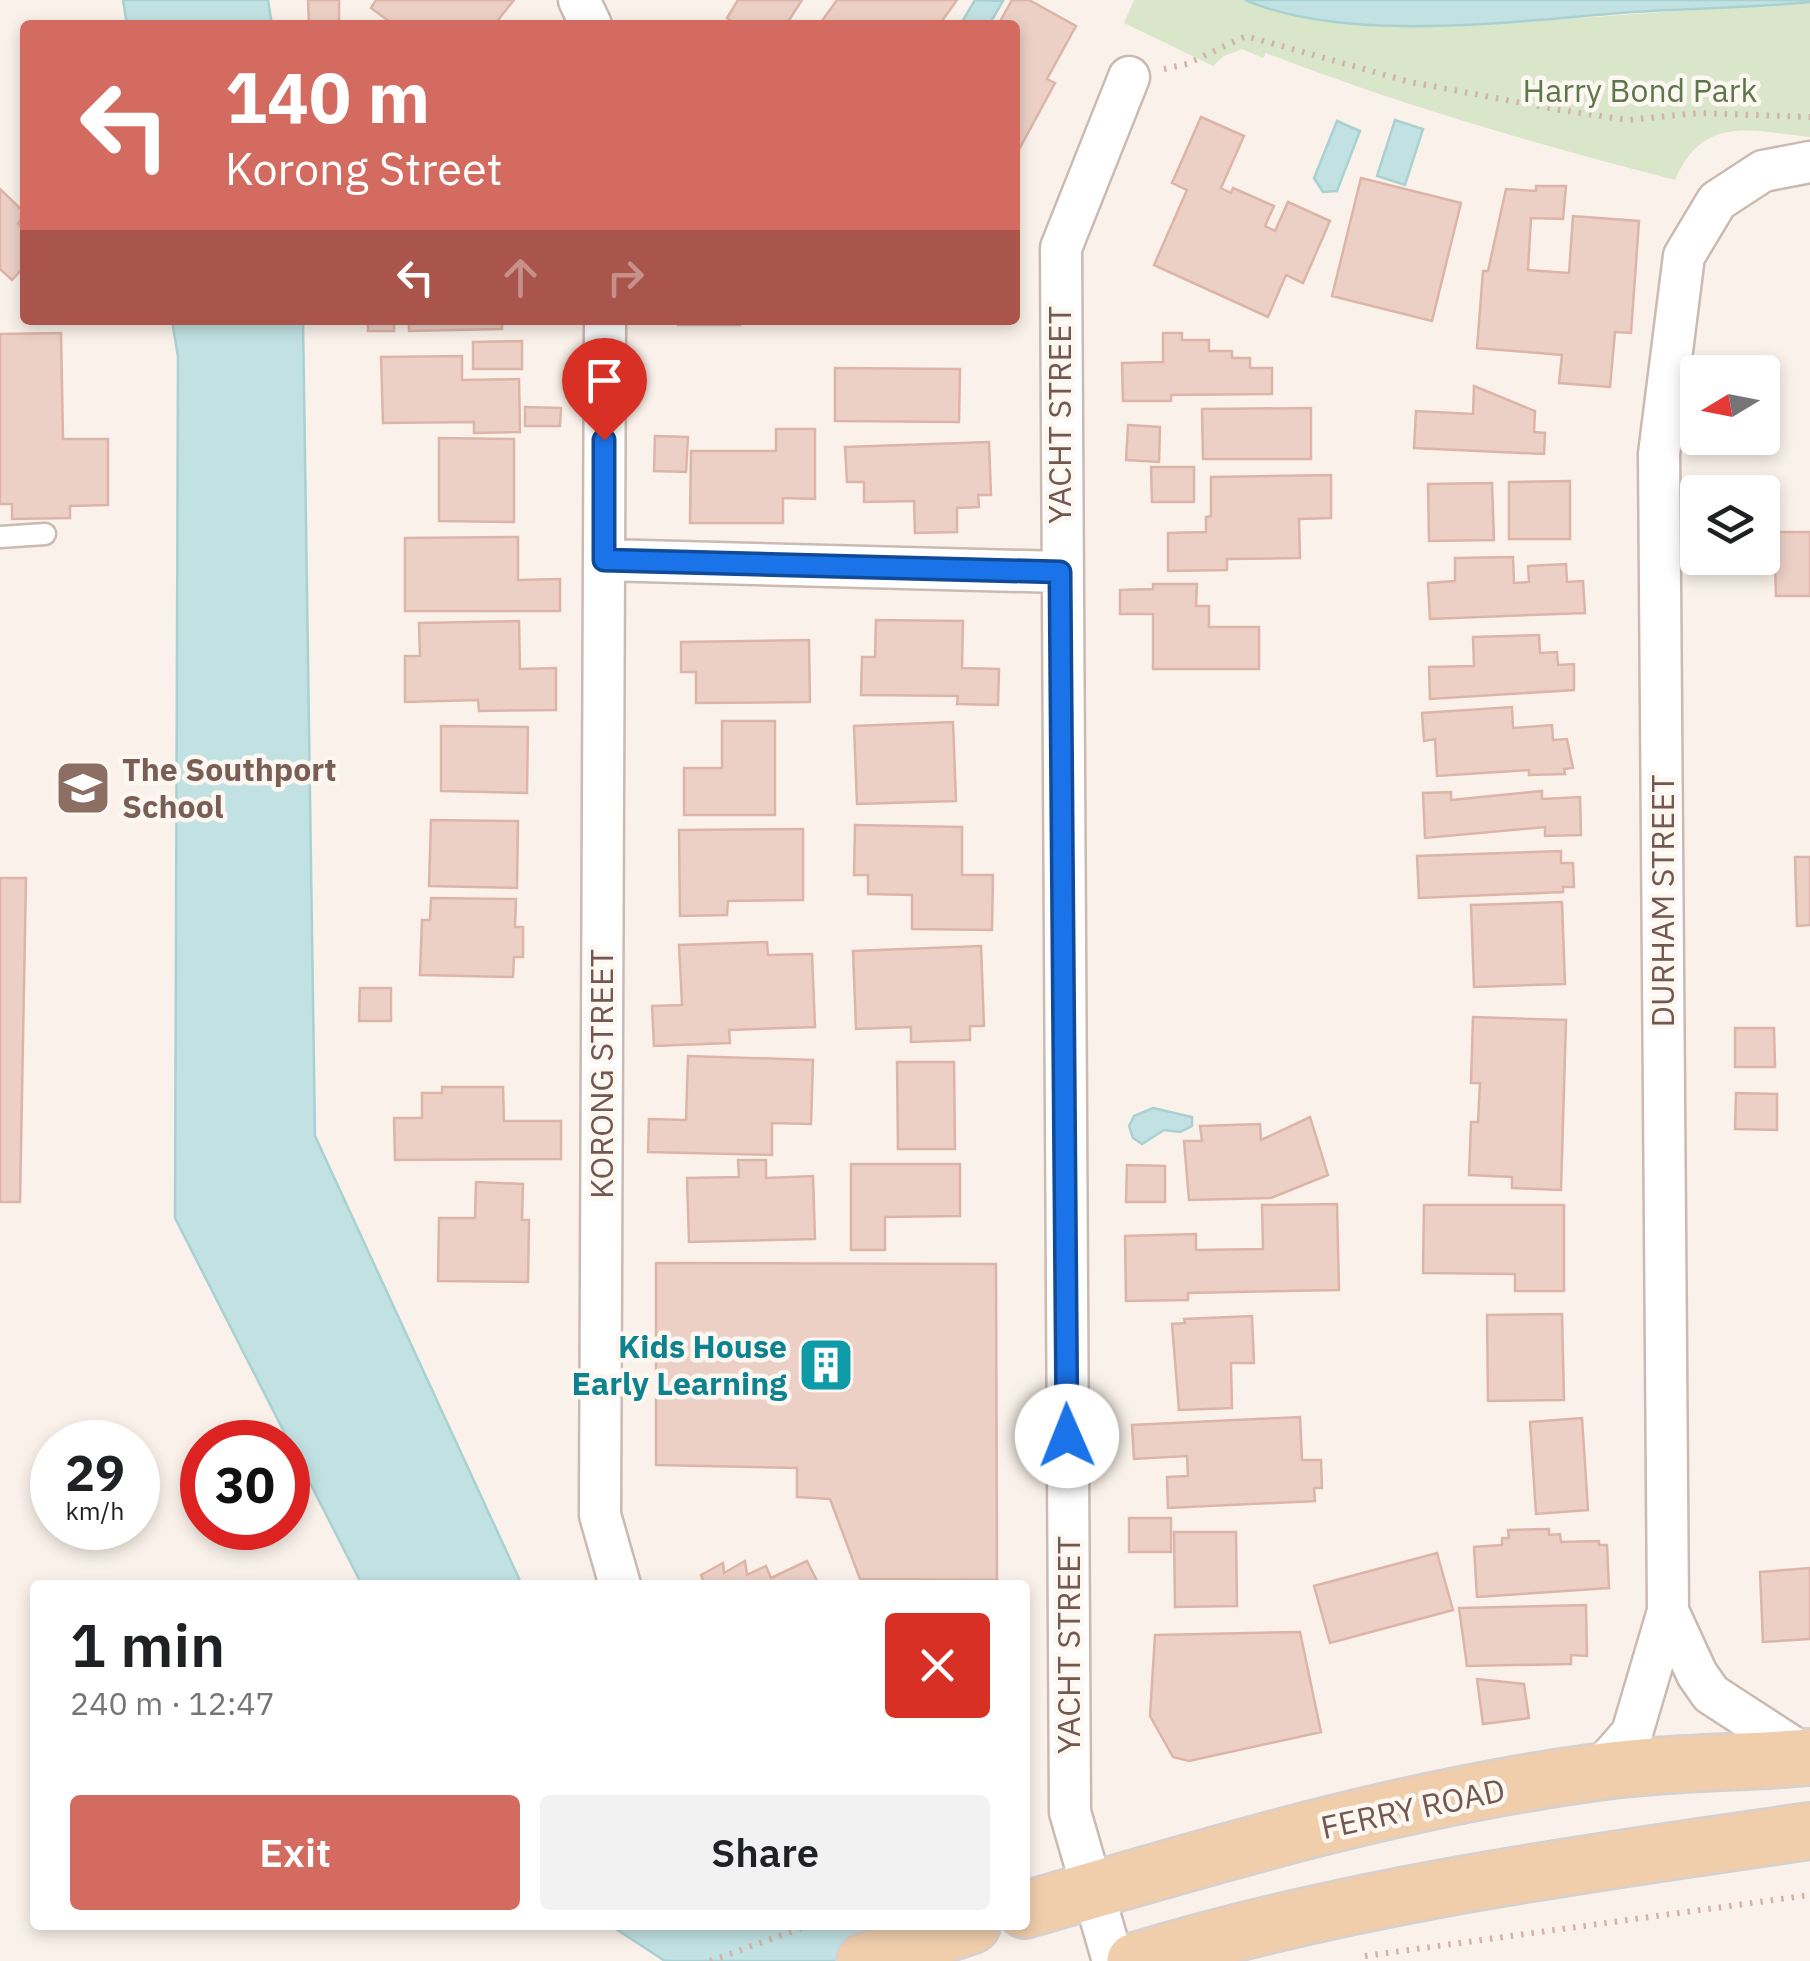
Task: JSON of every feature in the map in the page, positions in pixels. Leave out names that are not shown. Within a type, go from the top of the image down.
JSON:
[{"type":"main road","name":"FERRY ROAD","points":[[1030,1909],[1216,1853],[1402,1809],[1598,1772],[1809,1757]]},
{"type":"main road","points":[[1136,1961],[1205,1940],[1443,1885],[1810,1831]]},
{"type":"main road","points":[[865,1961],[958,1930]]},
{"type":"street","name":"YACHT STREET","points":[[1113,1961],[1090,1891],[1070,1802],[1060,248],[1129,77]]},
{"type":"street","name":"DURHAM STREET","points":[[1598,1772],[1632,1734],[1668,1611],[1659,454],[1684,256],[1718,201],[1763,171],[1810,162]]},
{"type":"street","name":"KORONG STREET","points":[[605,325],[600,1515],[619,1580]]},
{"type":"street","points":[[604,560],[1060,572]]},
{"type":"street","name":"DURHAM STREET","points":[[1668,1611],[1696,1674],[1711,1694],[1809,1757]]},
{"type":"lane","points":[[0,537],[45,534]]},
{"type":"path","points":[[1129,77],[1187,64],[1246,36],[1410,82],[1628,120],[1698,113],[1810,117]]},
{"type":"path","points":[[1359,1957],[1810,1895]]},
{"type":"path","points":[[710,1961],[796,1930]]},
{"type":"green space","name":"Harry Bond Park","points":[[1134,0],[1245,0],[1271,10],[1330,19],[1478,25],[1810,2],[1810,137],[1749,131],[1715,136],[1686,159],[1675,180],[1468,122],[1266,53],[1263,58],[1242,49],[1224,56],[1213,66],[1124,23]]},
{"type":"water","points":[[123,0],[268,0],[271,20],[126,20]]},
{"type":"water","points":[[975,0],[1003,1],[992,20],[963,20]]},
{"type":"water","points":[[1245,0],[1810,2],[1489,24],[1384,26],[1287,14]]},
{"type":"water","points":[[1395,120],[1423,129],[1405,185],[1377,176]]},
{"type":"water","points":[[1337,121],[1360,131],[1337,191],[1323,192],[1314,178]]},
{"type":"water","points":[[173,325],[303,325],[315,1136],[520,1580],[359,1580],[310,1483],[310,1420],[278,1420],[175,1218],[178,357]]},
{"type":"water","points":[[1153,1108],[1192,1117],[1192,1126],[1180,1132],[1164,1130],[1142,1144],[1133,1138],[1129,1126],[1134,1116]]},
{"type":"water","points":[[618,1930],[891,1930],[944,1961],[665,1961]]},
{"type":"building","points":[[308,0],[339,0],[339,20],[309,20]]},
{"type":"building","points":[[376,0],[514,0],[498,20],[387,20],[371,8]]},
{"type":"building","points":[[738,0],[802,0],[789,20],[727,18]]},
{"type":"building","points":[[837,0],[957,0],[943,20],[823,20]]},
{"type":"building","points":[[1012,0],[1029,0],[1076,26],[1047,79],[1055,83],[1020,148],[1020,20],[1001,20]]},
{"type":"building","points":[[1201,117],[1244,136],[1221,188],[1231,193],[1233,188],[1274,206],[1265,226],[1275,231],[1288,202],[1330,221],[1303,283],[1286,275],[1268,317],[1154,265],[1187,190],[1172,183]]},
{"type":"building","points":[[1361,178],[1461,203],[1432,321],[1332,296]]},
{"type":"building","points":[[1536,186],[1566,186],[1563,219],[1531,218],[1528,270],[1569,273],[1573,216],[1639,221],[1631,333],[1615,332],[1610,387],[1559,383],[1562,355],[1477,348],[1483,271],[1488,271],[1506,189],[1536,191]]},
{"type":"building","points":[[0,189],[20,208],[20,271],[12,280],[0,269]]},
{"type":"building","points":[[368,325],[394,325],[394,331],[368,331]]},
{"type":"building","points":[[409,325],[502,325],[502,329],[409,331]]},
{"type":"building","points":[[61,333],[63,439],[108,439],[108,505],[70,506],[70,518],[12,519],[12,504],[0,504],[0,334]]},
{"type":"building","points":[[1163,333],[1182,333],[1182,340],[1209,340],[1209,351],[1232,351],[1232,358],[1250,358],[1250,368],[1272,368],[1272,394],[1171,395],[1171,401],[1123,401],[1122,363],[1163,362]]},
{"type":"building","points":[[522,341],[522,369],[473,369],[473,342]]},
{"type":"building","points":[[462,356],[462,380],[519,379],[520,432],[474,433],[474,422],[383,423],[381,357]]},
{"type":"building","points":[[835,368],[960,369],[959,422],[835,421]]},
{"type":"building","points":[[1474,386],[1535,411],[1534,432],[1545,433],[1544,454],[1414,448],[1416,411],[1473,414]]},
{"type":"building","points":[[525,407],[561,408],[560,426],[525,426]]},
{"type":"building","points":[[1311,408],[1311,459],[1203,459],[1202,409]]},
{"type":"building","points":[[1128,425],[1160,427],[1159,462],[1126,460]]},
{"type":"building","points":[[776,429],[815,429],[815,499],[783,498],[783,523],[690,523],[691,451],[776,451]]},
{"type":"building","points":[[655,436],[688,437],[686,472],[654,471]]},
{"type":"building","points":[[439,438],[514,439],[514,522],[439,521]]},
{"type":"building","points":[[989,442],[991,495],[978,495],[979,507],[957,508],[957,532],[915,533],[914,501],[864,502],[864,482],[847,482],[845,447]]},
{"type":"building","points":[[1151,467],[1194,467],[1194,502],[1152,502]]},
{"type":"building","points":[[1331,475],[1331,518],[1299,519],[1300,558],[1227,559],[1227,570],[1168,571],[1168,533],[1206,532],[1206,517],[1211,516],[1211,477]]},
{"type":"building","points":[[1570,481],[1570,539],[1509,539],[1509,482]]},
{"type":"building","points":[[1492,483],[1494,540],[1429,541],[1428,484]]},
{"type":"building","points":[[1780,532],[1810,532],[1810,596],[1776,596]]},
{"type":"building","points":[[518,537],[518,580],[560,579],[560,611],[405,611],[405,538]]},
{"type":"building","points":[[1513,557],[1514,583],[1529,582],[1528,566],[1566,564],[1567,582],[1583,581],[1585,613],[1430,619],[1428,583],[1455,581],[1455,558]]},
{"type":"building","points":[[1153,584],[1197,584],[1196,606],[1209,606],[1209,627],[1259,627],[1259,669],[1153,669],[1153,614],[1120,614],[1120,590],[1153,589]]},
{"type":"building","points":[[876,620],[963,621],[962,668],[999,669],[998,705],[957,704],[958,696],[861,695],[862,657],[875,657]]},
{"type":"building","points":[[519,621],[520,669],[556,668],[556,710],[479,711],[478,700],[405,702],[405,656],[420,656],[419,623]]},
{"type":"building","points":[[1539,635],[1540,653],[1557,652],[1558,665],[1574,664],[1574,690],[1430,699],[1429,667],[1474,666],[1473,637]]},
{"type":"building","points":[[809,640],[810,702],[696,703],[696,672],[681,672],[681,642]]},
{"type":"building","points":[[1512,707],[1513,728],[1552,725],[1553,740],[1567,739],[1573,768],[1564,769],[1565,774],[1529,775],[1529,770],[1437,776],[1435,739],[1424,741],[1422,713]]},
{"type":"building","points":[[722,721],[775,721],[775,815],[684,815],[684,768],[722,768]]},
{"type":"building","points":[[953,722],[956,801],[857,804],[854,726]]},
{"type":"building","points":[[441,726],[528,727],[527,793],[441,791]]},
{"type":"building","points":[[1542,791],[1542,799],[1580,797],[1581,835],[1545,836],[1545,827],[1425,838],[1423,793],[1451,792],[1451,800]]},
{"type":"building","points":[[431,820],[518,821],[517,888],[429,886]]},
{"type":"building","points":[[855,825],[962,827],[962,875],[993,875],[992,930],[912,929],[912,895],[868,894],[868,875],[854,875]]},
{"type":"building","points":[[803,829],[803,900],[728,901],[727,915],[680,916],[679,830]]},
{"type":"building","points":[[1561,851],[1561,863],[1573,863],[1574,887],[1563,887],[1563,892],[1419,898],[1417,856]]},
{"type":"building","points":[[1795,857],[1810,857],[1810,925],[1797,926]]},
{"type":"building","points":[[0,878],[26,878],[20,1202],[0,1202]]},
{"type":"building","points":[[431,898],[516,899],[515,927],[523,927],[523,957],[514,957],[513,977],[420,975],[422,920],[430,920]]},
{"type":"building","points":[[1562,902],[1565,984],[1474,987],[1471,905]]},
{"type":"building","points":[[767,942],[768,955],[812,954],[815,1027],[729,1030],[730,1043],[654,1046],[652,1006],[682,1005],[679,945]]},
{"type":"building","points":[[981,946],[984,1026],[970,1026],[970,1040],[911,1042],[911,1027],[856,1029],[853,951]]},
{"type":"building","points":[[360,988],[391,988],[391,1021],[359,1021]]},
{"type":"building","points":[[1473,1017],[1566,1020],[1561,1190],[1512,1188],[1512,1177],[1469,1175],[1471,1122],[1478,1122],[1480,1083],[1471,1083]]},
{"type":"building","points":[[1735,1028],[1774,1028],[1775,1067],[1735,1067]]},
{"type":"building","points":[[688,1056],[813,1060],[811,1124],[772,1123],[772,1155],[648,1152],[649,1119],[686,1120]]},
{"type":"building","points":[[897,1062],[954,1062],[955,1149],[898,1149]]},
{"type":"building","points":[[442,1087],[503,1087],[504,1121],[561,1121],[561,1159],[395,1160],[394,1118],[422,1118],[422,1093],[442,1093]]},
{"type":"building","points":[[1736,1093],[1777,1094],[1777,1130],[1735,1129]]},
{"type":"building","points":[[1310,1117],[1328,1175],[1271,1198],[1189,1200],[1184,1141],[1202,1141],[1200,1126],[1260,1124],[1261,1140]]},
{"type":"building","points":[[738,1160],[766,1160],[766,1178],[813,1176],[815,1239],[689,1242],[687,1178],[739,1177]]},
{"type":"building","points":[[851,1164],[960,1164],[960,1216],[885,1217],[885,1250],[851,1250]]},
{"type":"building","points":[[1127,1165],[1165,1166],[1165,1202],[1126,1202]]},
{"type":"building","points":[[476,1182],[523,1184],[522,1220],[529,1220],[528,1282],[438,1281],[439,1218],[475,1218]]},
{"type":"building","points":[[1337,1204],[1339,1290],[1188,1293],[1188,1300],[1126,1301],[1125,1236],[1196,1234],[1196,1250],[1263,1249],[1262,1205]]},
{"type":"building","points":[[1424,1205],[1564,1205],[1564,1291],[1515,1291],[1515,1274],[1423,1273]]},
{"type":"building","name":"Kids House Early Learning","points":[[656,1263],[996,1264],[997,1580],[860,1579],[830,1499],[797,1497],[797,1468],[656,1465]]},
{"type":"building","points":[[1562,1314],[1564,1400],[1488,1401],[1487,1315]]},
{"type":"building","points":[[1252,1316],[1254,1363],[1231,1363],[1232,1408],[1179,1410],[1172,1324],[1185,1323],[1184,1319]]},
{"type":"building","points":[[1300,1417],[1302,1460],[1321,1460],[1322,1488],[1314,1488],[1315,1501],[1168,1508],[1167,1477],[1188,1476],[1187,1456],[1134,1459],[1132,1425]]},
{"type":"building","points":[[1582,1418],[1588,1510],[1536,1514],[1530,1422]]},
{"type":"building","points":[[1129,1518],[1171,1518],[1171,1552],[1129,1552]]},
{"type":"building","points":[[1549,1529],[1549,1535],[1560,1534],[1561,1542],[1599,1541],[1599,1545],[1607,1545],[1609,1588],[1477,1597],[1474,1547],[1502,1545],[1502,1538],[1509,1538],[1508,1530]]},
{"type":"building","points":[[1174,1532],[1236,1532],[1237,1606],[1175,1607]]},
{"type":"building","points":[[1437,1553],[1453,1610],[1330,1643],[1314,1586]]},
{"type":"building","points":[[745,1561],[747,1575],[766,1566],[771,1578],[807,1561],[816,1580],[703,1580],[701,1575],[723,1563],[724,1573]]},
{"type":"building","points":[[1810,1568],[1810,1639],[1763,1642],[1760,1572]]},
{"type":"building","points":[[1586,1605],[1587,1656],[1571,1655],[1571,1664],[1467,1666],[1459,1608]]},
{"type":"building","points":[[1300,1632],[1321,1732],[1189,1761],[1173,1757],[1150,1716],[1155,1635]]},
{"type":"building","points":[[1477,1679],[1524,1684],[1529,1718],[1483,1724]]},
{"type":"place","name":"The Southport School","points":[[83,788]]},
{"type":"place","name":"Kids House Early Learning","points":[[826,1365]]},
{"type":"route","points":[[604,440],[604,560],[1060,572],[1067,1436]]}]
